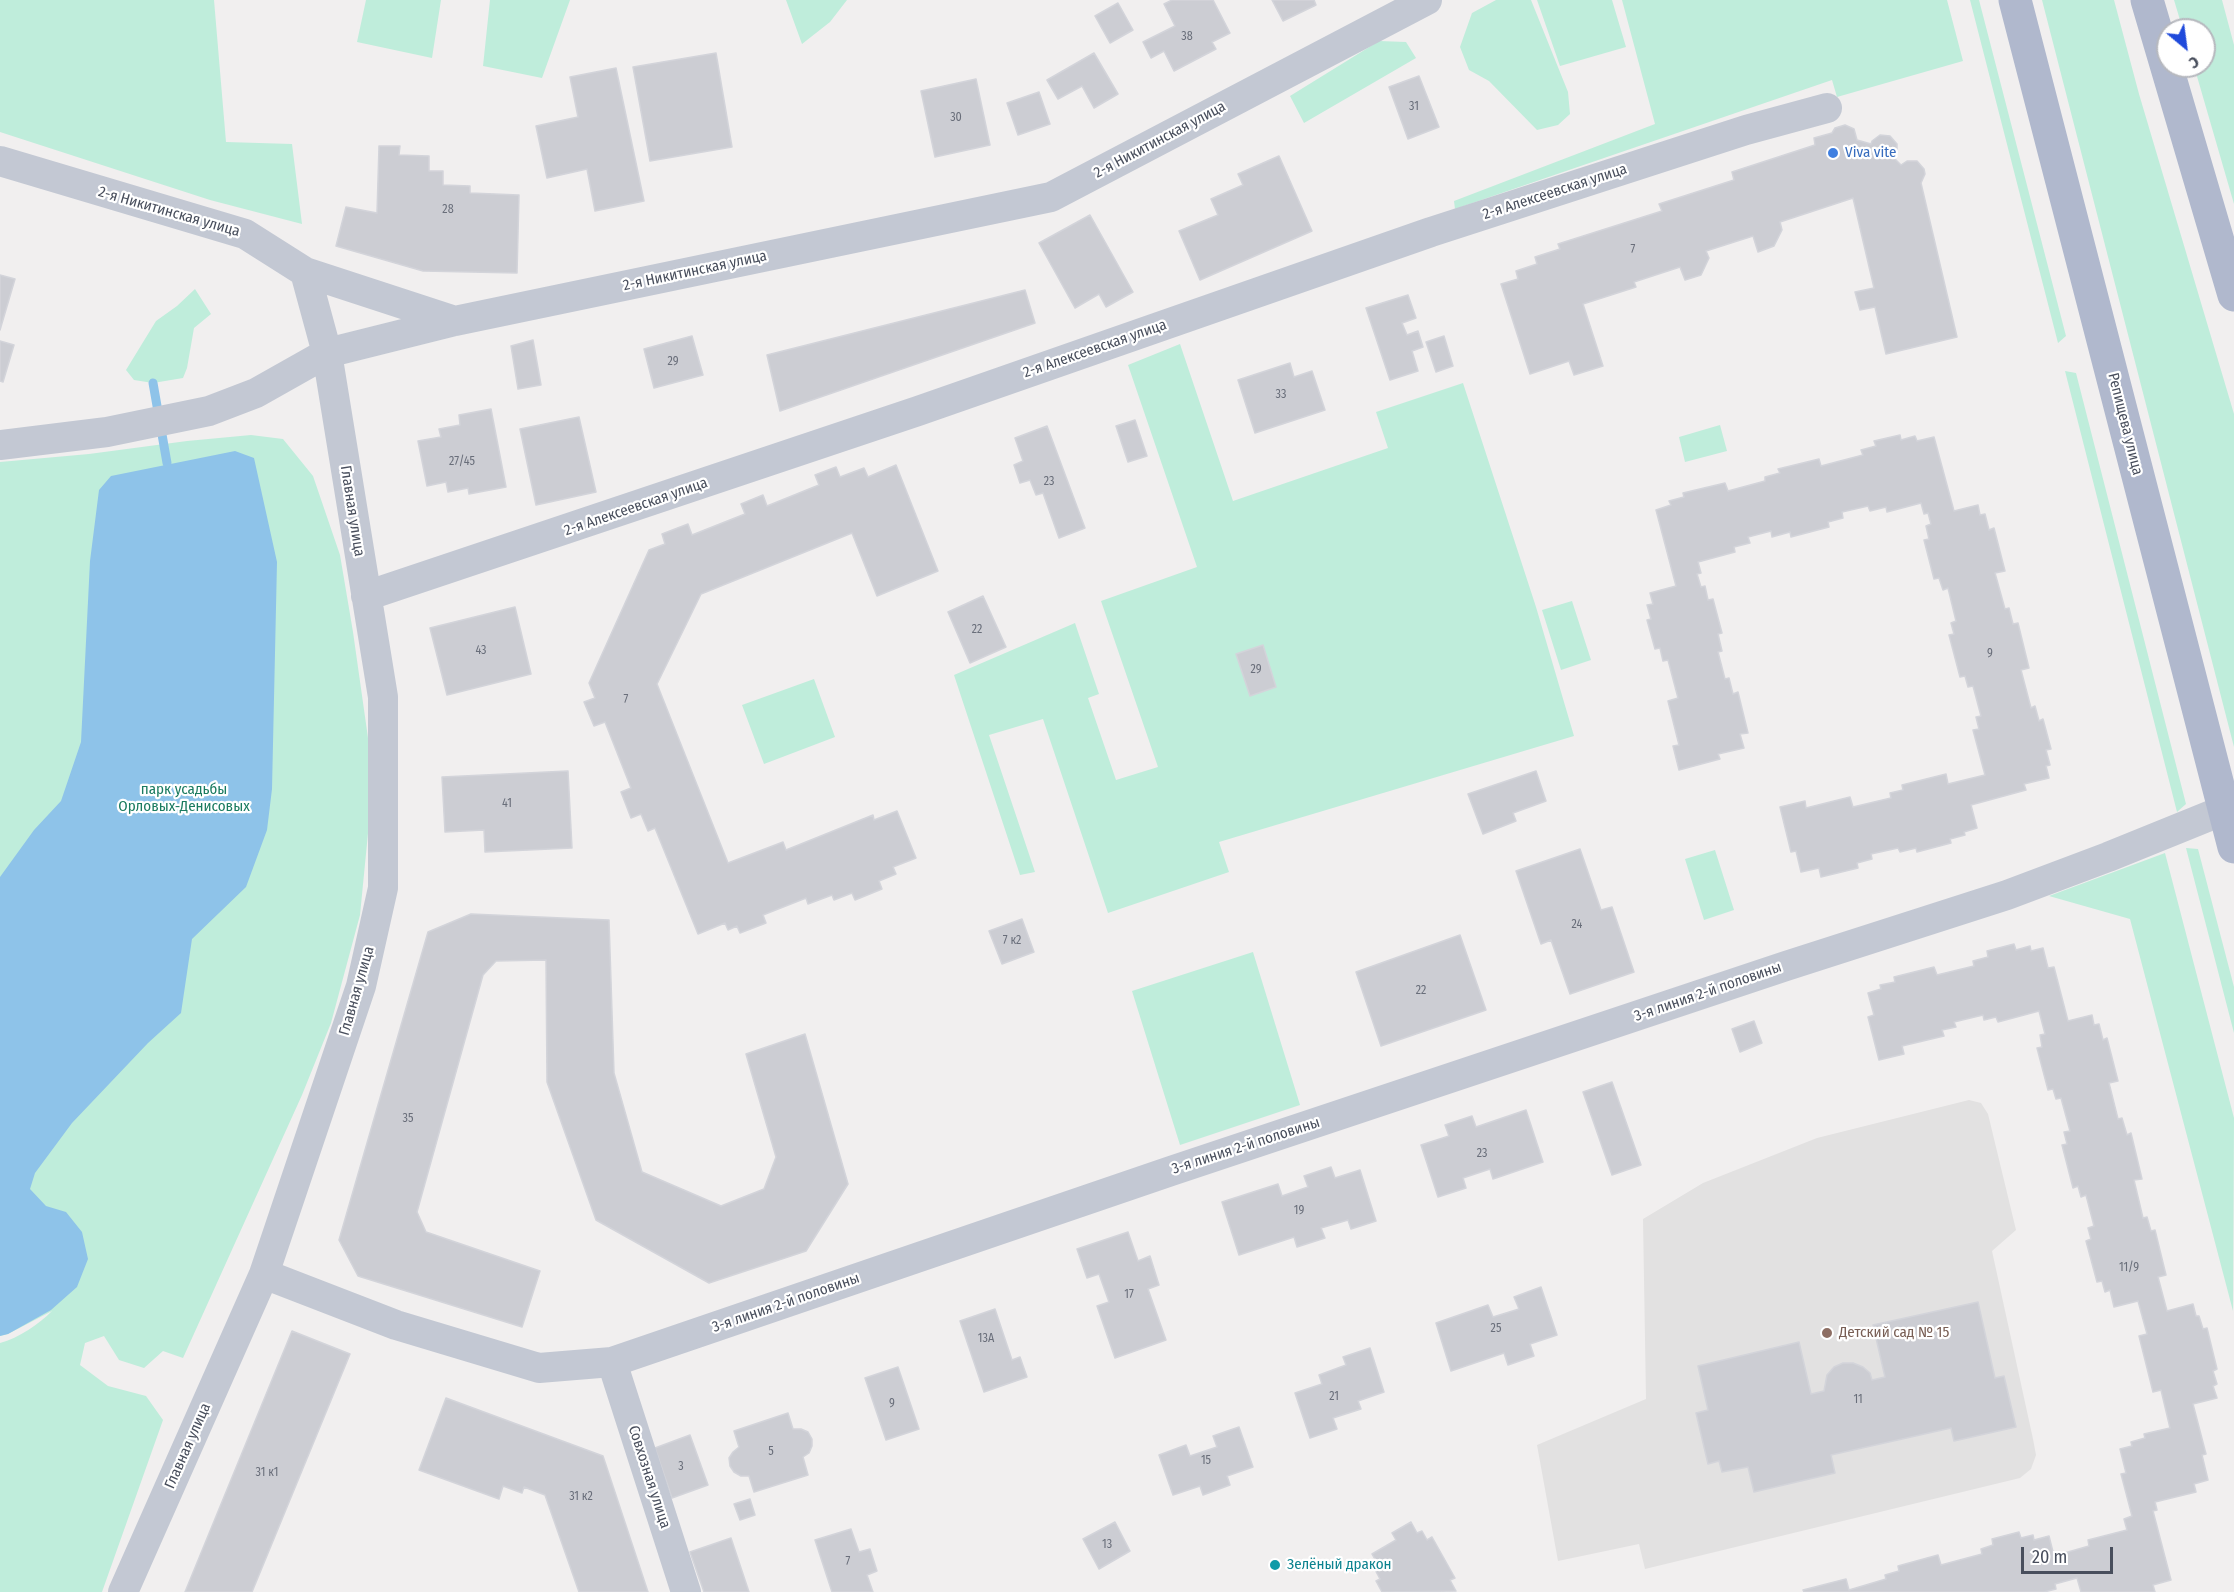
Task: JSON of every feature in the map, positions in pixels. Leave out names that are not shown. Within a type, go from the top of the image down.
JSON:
[{"type":"main road","name":"Репищева улица","points":[[2015,0],[2234,847]]},
{"type":"main road","points":[[2147,0],[2234,295]]},
{"type":"street","name":"2-я Никитинская улица","points":[[0,445],[107,432],[209,411],[256,393],[327,353],[455,321],[1051,197],[1427,0]]},
{"type":"street","name":"2-я Алексеевская улица","points":[[366,596],[906,415],[1431,232],[1746,130],[1827,108]]},
{"type":"street","name":"2-я Никитинская улица","points":[[0,160],[245,234],[305,272],[455,321]]},
{"type":"street","points":[[305,272],[327,353]]},
{"type":"street","name":"Главная улица","points":[[123,1592],[264,1274],[361,986],[383,888],[383,697],[327,353]]},
{"type":"street","name":"3-я линия 2-й половины","points":[[264,1274],[396,1324],[539,1368],[612,1362],[1182,1167],[2007,895],[2109,857],[2224,810]]},
{"type":"street","name":"Совхозная улица","points":[[612,1362],[686,1592]]},
{"type":"shaded area","name":"Детский сад № 15","points":[[1969,1100],[1981,1103],[1988,1114],[2016,1230],[1992,1251],[2036,1455],[2031,1469],[2020,1478],[1645,1569],[1639,1544],[1558,1561],[1537,1445],[1646,1399],[1643,1219],[1703,1183],[1817,1138]]},
{"type":"green space","points":[[0,0],[214,0],[226,142],[292,144],[302,224],[210,200],[0,132]]},
{"type":"green space","points":[[366,0],[441,0],[432,58],[357,42]]},
{"type":"green space","points":[[490,0],[570,0],[542,78],[483,66]]},
{"type":"green space","points":[[786,0],[847,0],[830,22],[802,44]]},
{"type":"green space","points":[[1496,0],[1531,0],[1568,92],[1570,114],[1558,125],[1537,130],[1489,81],[1469,70],[1460,47],[1472,13]]},
{"type":"green space","points":[[1537,0],[1612,0],[1626,47],[1560,66]]},
{"type":"green space","points":[[1622,0],[1947,0],[1963,61],[1837,97],[1832,80],[1455,209],[1454,201],[1655,124]]},
{"type":"green space","points":[[1970,0],[1979,0],[2066,336],[2058,343]]},
{"type":"green space","points":[[2042,0],[2114,0],[2139,94],[2234,414],[2234,747]]},
{"type":"green space","points":[[2174,0],[2222,0],[2234,45],[2234,204],[2197,78],[2216,78],[2216,18],[2179,18]]},
{"type":"green space","points":[[1379,41],[1406,42],[1416,58],[1304,123],[1290,96]]},
{"type":"green space","points":[[195,289],[211,314],[194,328],[183,378],[153,383],[134,380],[126,370],[156,321]]},
{"type":"green space","points":[[1180,344],[1233,501],[1388,448],[1376,412],[1463,383],[1536,607],[1574,736],[1219,842],[1229,872],[1108,913],[1043,719],[989,735],[1035,872],[1020,875],[954,675],[1075,623],[1099,694],[1088,698],[1116,780],[1158,767],[1101,601],[1197,567],[1128,365]]},
{"type":"green space","points":[[2065,371],[2076,373],[2186,804],[2177,812]]},
{"type":"green space","points":[[1720,425],[1727,451],[1685,462],[1679,437]]},
{"type":"green space","name":"парк усадьбы Орловых-Денисовых","points":[[251,435],[283,439],[313,476],[340,555],[369,745],[369,823],[360,915],[331,1023],[302,1095],[183,1358],[163,1351],[144,1368],[119,1360],[104,1336],[85,1343],[80,1365],[108,1386],[146,1396],[163,1420],[102,1592],[0,1592],[0,1343],[28,1330],[52,1311],[0,1336],[0,462]]},
{"type":"green space","points":[[1572,601],[1591,660],[1561,670],[1542,610]]},
{"type":"green space","points":[[814,679],[835,737],[764,764],[742,705]]},
{"type":"green space","points":[[2186,848],[2198,849],[2234,987],[2234,1033]]},
{"type":"green space","points":[[1715,850],[1734,910],[1704,920],[1685,859]]},
{"type":"green space","points":[[2165,853],[2234,1118],[2233,1311],[2130,919],[2049,896]]},
{"type":"green space","points":[[1253,952],[1300,1105],[1180,1145],[1132,991]]},
{"type":"water","points":[[235,451],[254,458],[277,562],[272,789],[267,830],[246,887],[192,939],[181,1013],[148,1043],[72,1123],[35,1173],[30,1189],[46,1206],[66,1212],[82,1232],[88,1259],[77,1287],[51,1310],[8,1334],[0,1336],[0,877],[34,830],[61,801],[81,742],[90,561],[99,490],[111,476]]},
{"type":"building","points":[[1172,0],[1213,0],[1230,33],[1212,42],[1216,49],[1174,71],[1164,51],[1151,58],[1143,42],[1175,26],[1164,4]]},
{"type":"building","points":[[1272,0],[1314,0],[1316,5],[1283,21]]},
{"type":"building","points":[[1118,3],[1133,30],[1110,43],[1095,16]]},
{"type":"building","points":[[716,53],[732,147],[650,161],[633,67]]},
{"type":"building","points":[[1094,53],[1118,94],[1094,108],[1082,86],[1058,99],[1047,80]]},
{"type":"building","points":[[616,68],[644,201],[595,211],[587,169],[547,178],[536,126],[578,117],[570,77]]},
{"type":"building","points":[[1419,76],[1439,127],[1408,139],[1389,87]]},
{"type":"building","points":[[976,79],[990,145],[935,157],[921,91]]},
{"type":"building","points":[[1039,92],[1050,124],[1018,135],[1007,103]]},
{"type":"building","points":[[1845,125],[1854,129],[1857,140],[1871,144],[1880,135],[1890,136],[1897,144],[1893,157],[1901,165],[1907,161],[1917,161],[1924,169],[1925,174],[1921,183],[1957,337],[1886,354],[1875,307],[1860,310],[1855,292],[1874,288],[1853,198],[1780,222],[1782,230],[1774,246],[1758,252],[1753,236],[1706,251],[1709,258],[1701,275],[1685,280],[1680,267],[1634,282],[1636,287],[1583,304],[1603,366],[1574,375],[1569,361],[1530,374],[1501,284],[1518,279],[1516,271],[1537,264],[1535,257],[1560,249],[1558,244],[1662,211],[1659,204],[1734,180],[1732,172],[1815,145],[1814,138],[1832,133],[1835,128]]},
{"type":"building","points":[[379,146],[400,146],[399,155],[429,156],[429,171],[443,171],[443,185],[470,186],[470,193],[519,195],[517,273],[423,271],[336,246],[346,207],[377,213]]},
{"type":"building","points":[[1279,156],[1312,231],[1200,280],[1179,231],[1218,215],[1211,199],[1243,185],[1238,174]]},
{"type":"building","points":[[1090,215],[1133,292],[1106,307],[1099,294],[1075,308],[1039,243]]},
{"type":"building","points":[[0,275],[15,279],[0,330]]},
{"type":"building","points":[[1025,290],[1035,323],[780,411],[767,355]]},
{"type":"building","points":[[1408,295],[1416,318],[1402,323],[1407,335],[1418,331],[1423,347],[1412,351],[1418,371],[1390,380],[1366,308]]},
{"type":"building","points":[[692,336],[703,375],[654,388],[644,349]]},
{"type":"building","points":[[1444,336],[1453,366],[1436,372],[1426,342]]},
{"type":"building","points":[[533,340],[541,385],[518,389],[511,346]]},
{"type":"building","points":[[0,341],[14,345],[3,382],[0,381]]},
{"type":"building","points":[[1290,363],[1294,377],[1312,371],[1325,410],[1255,433],[1238,380]]},
{"type":"building","points":[[491,409],[506,487],[469,494],[468,488],[448,492],[446,482],[427,486],[418,441],[441,437],[439,429],[460,425],[459,415]]},
{"type":"building","points":[[579,417],[596,492],[536,505],[520,429]]},
{"type":"building","points":[[1135,420],[1147,456],[1128,462],[1116,426]]},
{"type":"building","points":[[1047,426],[1085,528],[1059,538],[1043,493],[1036,495],[1030,480],[1020,483],[1014,465],[1023,461],[1015,438]]},
{"type":"building","points":[[1900,435],[1901,440],[1915,436],[1917,441],[1934,437],[1954,511],[1978,505],[1980,515],[1985,514],[1989,530],[1994,528],[2005,571],[1995,573],[2005,609],[2009,608],[2013,624],[2018,623],[2029,668],[2021,670],[2031,708],[2035,706],[2039,721],[2043,719],[2051,749],[2046,750],[2050,765],[2046,766],[2049,778],[2024,784],[2026,790],[1971,805],[1977,828],[1964,832],[1965,835],[1950,839],[1951,843],[1917,852],[1916,848],[1900,852],[1898,848],[1871,854],[1872,859],[1857,863],[1858,868],[1821,877],[1819,868],[1801,872],[1796,851],[1791,852],[1780,807],[1805,801],[1806,808],[1850,797],[1853,807],[1891,798],[1890,793],[1903,790],[1902,785],[1946,774],[1948,784],[1985,775],[1973,730],[1979,729],[1976,717],[1981,716],[1973,686],[1968,687],[1965,676],[1960,677],[1949,635],[1954,634],[1951,623],[1956,621],[1948,588],[1943,590],[1939,578],[1934,579],[1924,540],[1929,539],[1926,526],[1931,524],[1928,513],[1924,514],[1921,503],[1887,512],[1886,507],[1870,511],[1868,506],[1842,512],[1843,518],[1828,522],[1829,527],[1791,537],[1790,532],[1772,537],[1771,531],[1748,537],[1750,543],[1734,547],[1735,552],[1698,562],[1701,573],[1697,574],[1701,587],[1705,586],[1708,600],[1713,599],[1722,633],[1718,634],[1722,651],[1718,652],[1725,679],[1729,678],[1733,694],[1738,692],[1748,733],[1740,734],[1744,748],[1718,754],[1720,759],[1679,770],[1673,746],[1679,745],[1668,701],[1678,698],[1668,660],[1663,661],[1660,648],[1655,649],[1647,620],[1651,619],[1647,605],[1653,604],[1650,593],[1676,586],[1656,510],[1671,505],[1669,501],[1684,497],[1683,493],[1725,483],[1728,491],[1765,481],[1765,477],[1780,473],[1778,469],[1819,459],[1821,466],[1863,455],[1861,450],[1876,446],[1874,441]]},
{"type":"building","points":[[896,465],[938,571],[877,596],[852,533],[701,594],[657,684],[728,863],[783,842],[786,850],[873,815],[874,820],[897,811],[916,858],[893,867],[896,874],[879,881],[882,889],[855,900],[852,893],[834,900],[832,895],[808,904],[806,898],[763,915],[766,923],[740,933],[737,926],[728,930],[725,923],[698,934],[655,828],[648,831],[641,814],[631,818],[621,792],[631,788],[605,722],[594,726],[584,702],[595,698],[589,683],[649,550],[665,544],[662,534],[688,524],[692,535],[745,514],[741,504],[763,495],[767,506],[819,485],[815,475],[836,467],[840,477],[864,468],[868,477]]},
{"type":"building","points":[[983,596],[1006,647],[970,663],[948,612]]},
{"type":"building","points":[[515,607],[531,674],[447,695],[430,628]]},
{"type":"building","points":[[1263,645],[1276,687],[1250,696],[1236,654]]},
{"type":"building","points":[[568,771],[572,848],[485,852],[484,830],[445,832],[442,777]]},
{"type":"building","points":[[1536,771],[1546,801],[1513,813],[1516,821],[1483,834],[1468,794]]},
{"type":"building","points":[[1580,849],[1601,910],[1612,907],[1634,972],[1570,994],[1551,940],[1541,944],[1516,871]]},
{"type":"building","points":[[471,914],[609,920],[614,1073],[642,1172],[721,1206],[764,1189],[776,1157],[746,1054],[805,1034],[848,1184],[806,1251],[709,1283],[596,1220],[547,1082],[546,960],[496,961],[483,975],[417,1212],[426,1232],[540,1271],[522,1327],[358,1276],[339,1240],[428,932]]},
{"type":"building","points":[[1022,919],[1034,952],[1002,964],[989,931]]},
{"type":"building","points":[[1460,935],[1486,1010],[1381,1046],[1356,972]]},
{"type":"building","points":[[2014,944],[2016,950],[2030,946],[2031,951],[2043,948],[2048,968],[2054,967],[2068,1021],[2092,1015],[2094,1025],[2099,1024],[2103,1040],[2107,1038],[2118,1081],[2109,1083],[2118,1119],[2122,1118],[2127,1135],[2131,1133],[2142,1179],[2134,1180],[2143,1218],[2147,1217],[2151,1231],[2155,1230],[2166,1275],[2158,1277],[2167,1311],[2193,1304],[2203,1329],[2207,1328],[2217,1369],[2213,1371],[2217,1384],[2213,1386],[2217,1398],[2193,1404],[2206,1454],[2202,1455],[2208,1480],[2194,1484],[2196,1492],[2155,1502],[2157,1510],[2153,1511],[2171,1580],[2153,1585],[2155,1592],[2081,1592],[2077,1578],[2055,1584],[2056,1589],[2044,1592],[1804,1592],[1803,1590],[1846,1579],[1849,1590],[1886,1579],[1885,1575],[1899,1571],[1898,1566],[1938,1555],[1941,1565],[1982,1554],[1981,1549],[1993,1545],[1992,1539],[2019,1532],[2021,1538],[2033,1535],[2034,1540],[2049,1536],[2054,1556],[2089,1546],[2088,1540],[2127,1530],[2124,1519],[2132,1516],[2121,1474],[2126,1473],[2120,1449],[2132,1446],[2131,1442],[2145,1438],[2144,1434],[2170,1428],[2161,1390],[2153,1392],[2139,1336],[2147,1334],[2138,1301],[2114,1307],[2110,1290],[2105,1292],[2102,1281],[2097,1282],[2086,1241],[2091,1239],[2088,1228],[2094,1226],[2086,1195],[2081,1197],[2078,1186],[2073,1188],[2062,1145],[2067,1144],[2064,1132],[2070,1131],[2061,1098],[2056,1099],[2053,1089],[2048,1090],[2037,1048],[2042,1047],[2040,1035],[2045,1034],[2039,1011],[1998,1022],[1996,1017],[1984,1020],[1983,1015],[1954,1022],[1956,1027],[1942,1030],[1944,1036],[1902,1046],[1904,1054],[1879,1060],[1868,1017],[1874,1015],[1868,993],[1881,989],[1880,985],[1895,982],[1894,977],[1934,967],[1937,975],[1974,966],[1973,961],[1988,957],[1987,951]]},
{"type":"building","points":[[1754,1021],[1762,1043],[1740,1052],[1732,1029]]},
{"type":"building","points":[[1612,1082],[1641,1165],[1612,1175],[1583,1092]]},
{"type":"building","points":[[1526,1110],[1543,1162],[1493,1179],[1490,1169],[1463,1178],[1466,1188],[1438,1197],[1421,1145],[1449,1136],[1445,1125],[1472,1116],[1476,1127]]},
{"type":"building","points":[[1331,1167],[1335,1178],[1360,1170],[1376,1221],[1351,1229],[1348,1220],[1321,1228],[1325,1238],[1297,1247],[1294,1237],[1239,1255],[1222,1202],[1278,1184],[1282,1196],[1308,1187],[1304,1176]]},
{"type":"building","points":[[1128,1232],[1138,1261],[1150,1256],[1159,1285],[1148,1289],[1166,1340],[1115,1358],[1097,1306],[1109,1302],[1099,1274],[1087,1278],[1077,1249]]},
{"type":"building","points":[[1541,1287],[1557,1335],[1530,1344],[1534,1356],[1508,1365],[1504,1353],[1451,1371],[1436,1323],[1488,1305],[1493,1317],[1519,1309],[1514,1297]]},
{"type":"building","points":[[1978,1302],[1995,1378],[2004,1376],[2016,1427],[1954,1441],[1951,1428],[1831,1455],[1835,1473],[1754,1492],[1748,1467],[1722,1472],[1719,1461],[1708,1464],[1696,1413],[1708,1410],[1698,1366],[1799,1342],[1811,1394],[1824,1391],[1827,1375],[1834,1367],[1843,1363],[1853,1363],[1863,1367],[1870,1373],[1872,1380],[1885,1377],[1873,1325]]},
{"type":"building","points":[[995,1309],[1012,1360],[1020,1357],[1027,1377],[984,1392],[960,1321]]},
{"type":"building","points":[[292,1331],[350,1354],[252,1592],[185,1592]]},
{"type":"building","points":[[1370,1348],[1384,1392],[1358,1401],[1361,1409],[1333,1418],[1337,1429],[1310,1438],[1295,1393],[1322,1384],[1319,1375],[1346,1365],[1343,1357]]},
{"type":"building","points":[[898,1367],[919,1429],[886,1440],[865,1378]]},
{"type":"building","points":[[446,1398],[603,1456],[648,1592],[579,1592],[545,1495],[524,1487],[522,1493],[503,1486],[499,1499],[419,1470]]},
{"type":"building","points":[[788,1413],[793,1429],[808,1432],[812,1439],[809,1453],[803,1457],[808,1475],[754,1492],[749,1476],[741,1476],[730,1466],[729,1458],[739,1447],[734,1431]]},
{"type":"building","points":[[1239,1427],[1253,1467],[1227,1476],[1230,1485],[1203,1495],[1200,1486],[1173,1495],[1159,1455],[1186,1445],[1190,1456],[1217,1447],[1213,1436]]},
{"type":"building","points":[[690,1435],[708,1485],[672,1498],[655,1448]]},
{"type":"building","points":[[750,1499],[755,1515],[740,1520],[734,1504]]},
{"type":"building","points":[[1115,1522],[1130,1551],[1099,1569],[1083,1539]]},
{"type":"building","points":[[1411,1522],[1417,1533],[1422,1531],[1427,1540],[1432,1537],[1455,1578],[1450,1580],[1456,1591],[1382,1592],[1376,1581],[1380,1579],[1373,1566],[1377,1563],[1372,1554],[1396,1540],[1392,1533]]},
{"type":"building","points":[[851,1529],[859,1552],[870,1549],[877,1571],[867,1575],[873,1592],[832,1592],[815,1540]]},
{"type":"building","points":[[731,1538],[749,1592],[704,1592],[690,1552]]},
{"type":"waterway","points":[[153,383],[167,463]]},
{"type":"place","name":"Viva vite","points":[[1833,153]]},
{"type":"place","name":"Детский сад № 15","points":[[1827,1333]]},
{"type":"place","name":"Зелёный дракон","points":[[1275,1565]]}]
